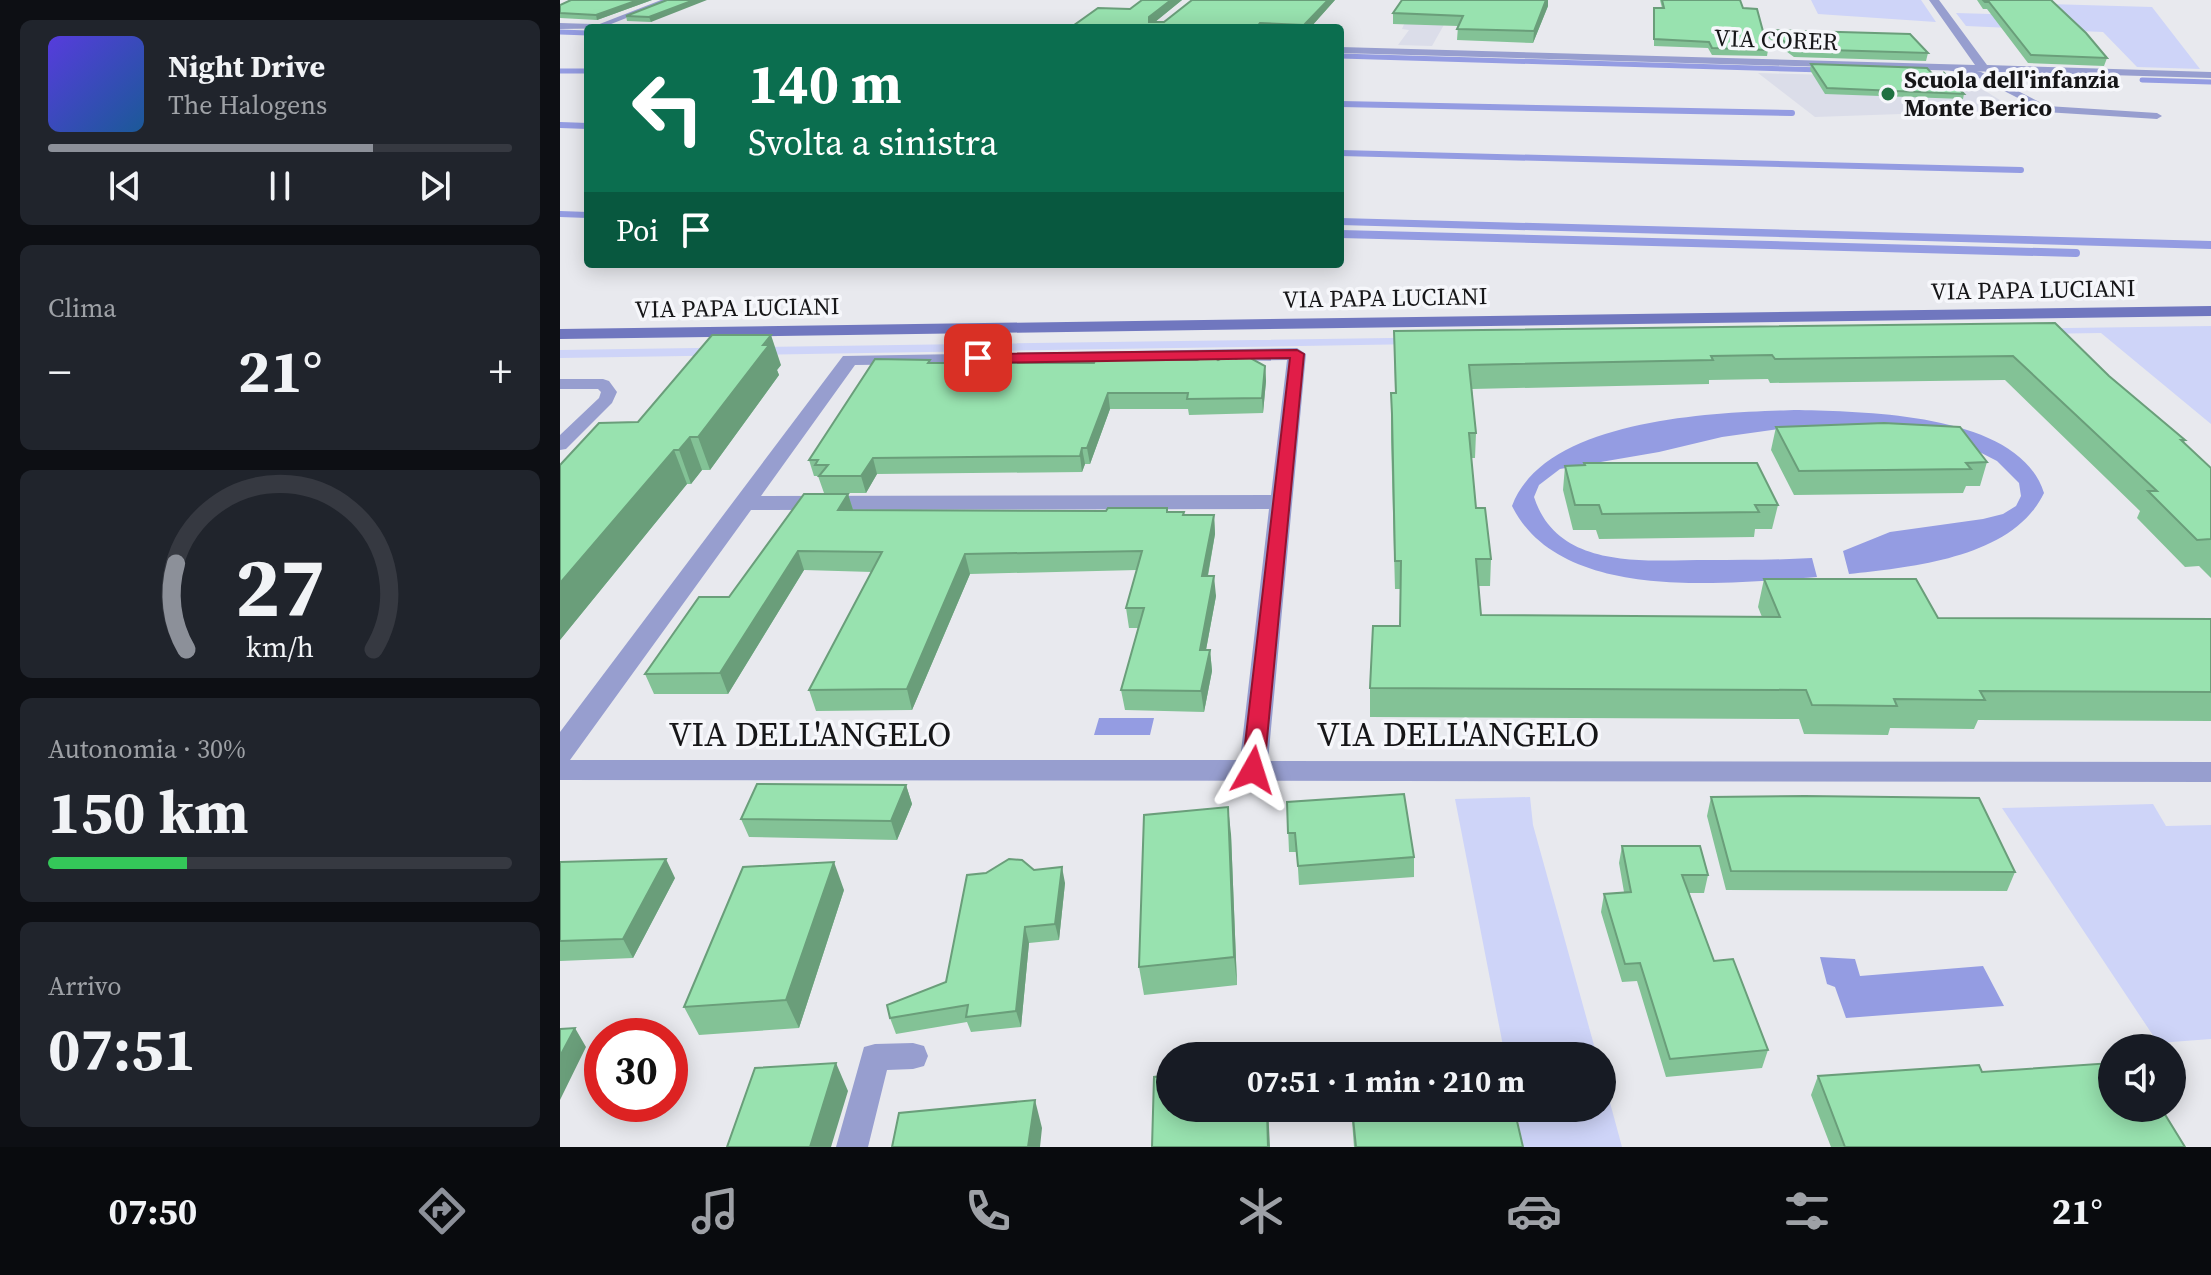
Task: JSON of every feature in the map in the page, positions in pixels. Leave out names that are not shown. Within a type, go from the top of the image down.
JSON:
[{"type":"main road","name":"VIA PAPA LUCIANI","points":[[560,319],[2211,297]]},
{"type":"main road","name":"VIA PAPA LUCIANI","points":[[560,334],[2211,311]]},
{"type":"street","points":[[1934,0],[1981,71]]},
{"type":"street","points":[[560,26],[584,27]]},
{"type":"street","name":"VIA CORER","points":[[1344,50],[1981,71],[2011,69],[2211,75]]},
{"type":"street","points":[[560,753],[850,360],[1297,354],[1253,770]]},
{"type":"street","points":[[747,503],[1282,502]]},
{"type":"street","name":"VIA DELL'ANGELO","points":[[560,770],[2211,772]]},
{"type":"lane","points":[[604,24],[668,0]]},
{"type":"lane","points":[[1927,67],[1937,77]]},
{"type":"lane","points":[[2000,78],[2011,69]]},
{"type":"lane","points":[[1981,71],[2000,78],[2007,88]]},
{"type":"lane","points":[[1981,71],[2044,114],[2157,116]]},
{"type":"lane","points":[[2123,108],[2136,115]]},
{"type":"lane","points":[[560,384],[591,382],[603,384],[609,392],[606,400],[560,445]]},
{"type":"lane","points":[[852,1147],[875,1057],[913,1056]]},
{"type":"shaded area","points":[[1402,0],[1458,0],[1432,46],[1398,45],[1409,30],[1402,29],[1405,22],[1393,22]]},
{"type":"shaded area","points":[[1811,0],[1921,0],[1936,22],[1818,14]]},
{"type":"shaded area","points":[[2048,4],[2152,7],[2200,69],[2137,67],[2103,32],[1966,26],[1956,13],[2062,16]]},
{"type":"shaded area","name":"Scuola dell'infanzia Monte Berico","points":[[1758,73],[1966,79],[2016,110],[1815,117]]},
{"type":"shaded area","points":[[2211,326],[2211,424],[2101,333],[560,358],[560,350]]},
{"type":"shaded area","points":[[1530,797],[1533,825],[1593,1042],[1502,1042],[1455,799]]},
{"type":"shaded area","points":[[2153,804],[2166,826],[2211,825],[2211,1039],[2186,1041],[2186,1034],[2152,1034],[2002,808]]},
{"type":"shaded area","points":[[1519,1122],[1615,1122],[1622,1147],[1523,1147]]},
{"type":"water","points":[[1344,218],[2211,241],[2211,249],[1344,225]]},
{"type":"water","points":[[1799,410],[1900,416],[1974,432],[2005,447],[2029,467],[2044,493],[2029,515],[2009,532],[1985,545],[1958,555],[1902,568],[1849,574],[1843,551],[1890,532],[2003,514],[2016,506],[2021,496],[2019,483],[1997,461],[1960,442],[1779,429],[1560,469],[1539,485],[1534,497],[1546,521],[1563,538],[1583,549],[1632,560],[1812,558],[1817,577],[1738,582],[1649,580],[1606,573],[1568,559],[1535,537],[1512,506],[1531,476],[1560,454],[1596,437],[1638,425],[1682,418]]},
{"type":"water","points":[[1099,718],[1154,718],[1150,735],[1094,735]]},
{"type":"water","points":[[1820,957],[1855,959],[1860,976],[1983,966],[2004,1006],[1846,1018],[1835,987],[1827,984]]},
{"type":"building","points":[[571,0],[638,0],[596,15],[560,13],[560,5]]},
{"type":"building","points":[[667,0],[694,0],[649,17],[626,16]]},
{"type":"building","points":[[1142,0],[1171,0],[1149,17],[1149,22],[1164,22],[1192,0],[1328,0],[1305,24],[1076,24],[1098,8],[1130,9]]},
{"type":"building","points":[[1402,0],[1546,0],[1534,31],[1457,29],[1463,16],[1393,13]]},
{"type":"building","points":[[1662,0],[1740,0],[1743,8],[1757,9],[1768,50],[1712,48],[1709,42],[1654,39],[1654,8],[1664,8]]},
{"type":"building","points":[[1983,0],[2051,0],[2107,58],[2031,55],[1989,2]]},
{"type":"building","points":[[1768,30],[1910,34],[1928,53],[1795,49]]},
{"type":"building","points":[[1811,64],[1927,68],[1935,77],[1944,73],[1964,94],[1827,88]]},
{"type":"building","points":[[2055,323],[2109,376],[2185,440],[2181,440],[2211,468],[2211,539],[2197,540],[2148,491],[2157,491],[2013,356],[1775,359],[1772,355],[1711,356],[1713,360],[1469,365],[1476,433],[1469,433],[1476,508],[1485,508],[1491,559],[1476,559],[1481,615],[1780,617],[1764,579],[1916,579],[1938,618],[2211,619],[2211,692],[1980,691],[1985,700],[1894,699],[1897,706],[1812,705],[1806,690],[1370,688],[1373,626],[1400,626],[1401,561],[1395,561],[1391,393],[1396,393],[1394,331]]},
{"type":"building","points":[[712,335],[771,335],[763,345],[769,345],[698,437],[690,437],[679,450],[674,450],[560,583],[560,465],[599,423],[638,422]]},
{"type":"building","points":[[1210,355],[1218,360],[1229,355],[1236,359],[1245,355],[1265,366],[1262,398],[1187,399],[1188,393],[1108,393],[1087,448],[1082,448],[1080,456],[873,458],[861,476],[819,476],[828,465],[815,465],[818,460],[809,460],[875,359],[930,360],[928,363],[1094,363],[1095,360],[1197,360]]},
{"type":"building","points":[[1884,423],[1960,427],[1987,462],[1966,463],[1971,469],[1799,471],[1776,427]]},
{"type":"building","points":[[1584,463],[1757,463],[1778,505],[1755,505],[1759,512],[1602,514],[1599,505],[1575,505],[1565,466]]},
{"type":"building","points":[[804,494],[848,494],[838,510],[1106,511],[1108,508],[1167,508],[1167,512],[1184,512],[1183,515],[1214,515],[1202,576],[1214,576],[1200,650],[1210,650],[1201,691],[1121,690],[1144,608],[1126,608],[1142,551],[965,554],[907,689],[809,690],[882,552],[798,551],[720,673],[645,674],[699,597],[729,597]]},
{"type":"building","points":[[757,784],[906,785],[891,821],[741,819]]},
{"type":"building","points":[[1404,794],[1414,857],[1298,866],[1295,833],[1288,833],[1287,802]]},
{"type":"building","points":[[1711,797],[1979,798],[2015,872],[1731,871]]},
{"type":"building","points":[[1228,807],[1234,957],[1139,967],[1144,815]]},
{"type":"building","points":[[1622,846],[1700,846],[1708,875],[1682,875],[1714,961],[1733,959],[1768,1050],[1670,1059],[1640,963],[1625,964],[1604,894],[1631,892]]},
{"type":"building","points":[[666,859],[623,939],[560,941],[560,862]]},
{"type":"building","points":[[1009,859],[1022,860],[1034,870],[1062,867],[1055,924],[1025,927],[1016,1011],[966,1017],[968,1005],[890,1018],[887,1005],[946,982],[967,875],[986,873]]},
{"type":"building","points":[[834,862],[786,1000],[684,1007],[743,867]]},
{"type":"building","points":[[575,1028],[560,1056],[560,1029]]},
{"type":"building","points":[[836,1063],[810,1147],[727,1147],[755,1068]]},
{"type":"building","points":[[2098,1064],[2098,1122],[2170,1122],[2185,1147],[1845,1147],[1818,1076],[1979,1065],[1982,1072]]},
{"type":"building","points":[[1154,1077],[1156,1122],[1267,1122],[1268,1147],[1152,1147]]},
{"type":"building","points":[[1035,1100],[1028,1147],[892,1147],[899,1113]]},
{"type":"building","points":[[1353,1122],[1517,1122],[1523,1147],[1356,1147]]},
{"type":"waterway","points":[[560,32],[584,33]]},
{"type":"waterway","points":[[1344,56],[1824,70]]},
{"type":"waterway","points":[[560,71],[584,71]]},
{"type":"waterway","points":[[2142,80],[2211,82]]},
{"type":"waterway","points":[[1344,104],[1792,113]]},
{"type":"waterway","points":[[560,125],[584,126]]},
{"type":"waterway","points":[[1344,153],[2021,170]]},
{"type":"waterway","points":[[560,214],[584,215]]},
{"type":"waterway","points":[[1344,234],[2076,253]]},
{"type":"place","name":"Scuola dell'infanzia Monte Berico","points":[[1888,94]]},
{"type":"route","points":[[978,358],[1297,354],[1253,770]]}]
